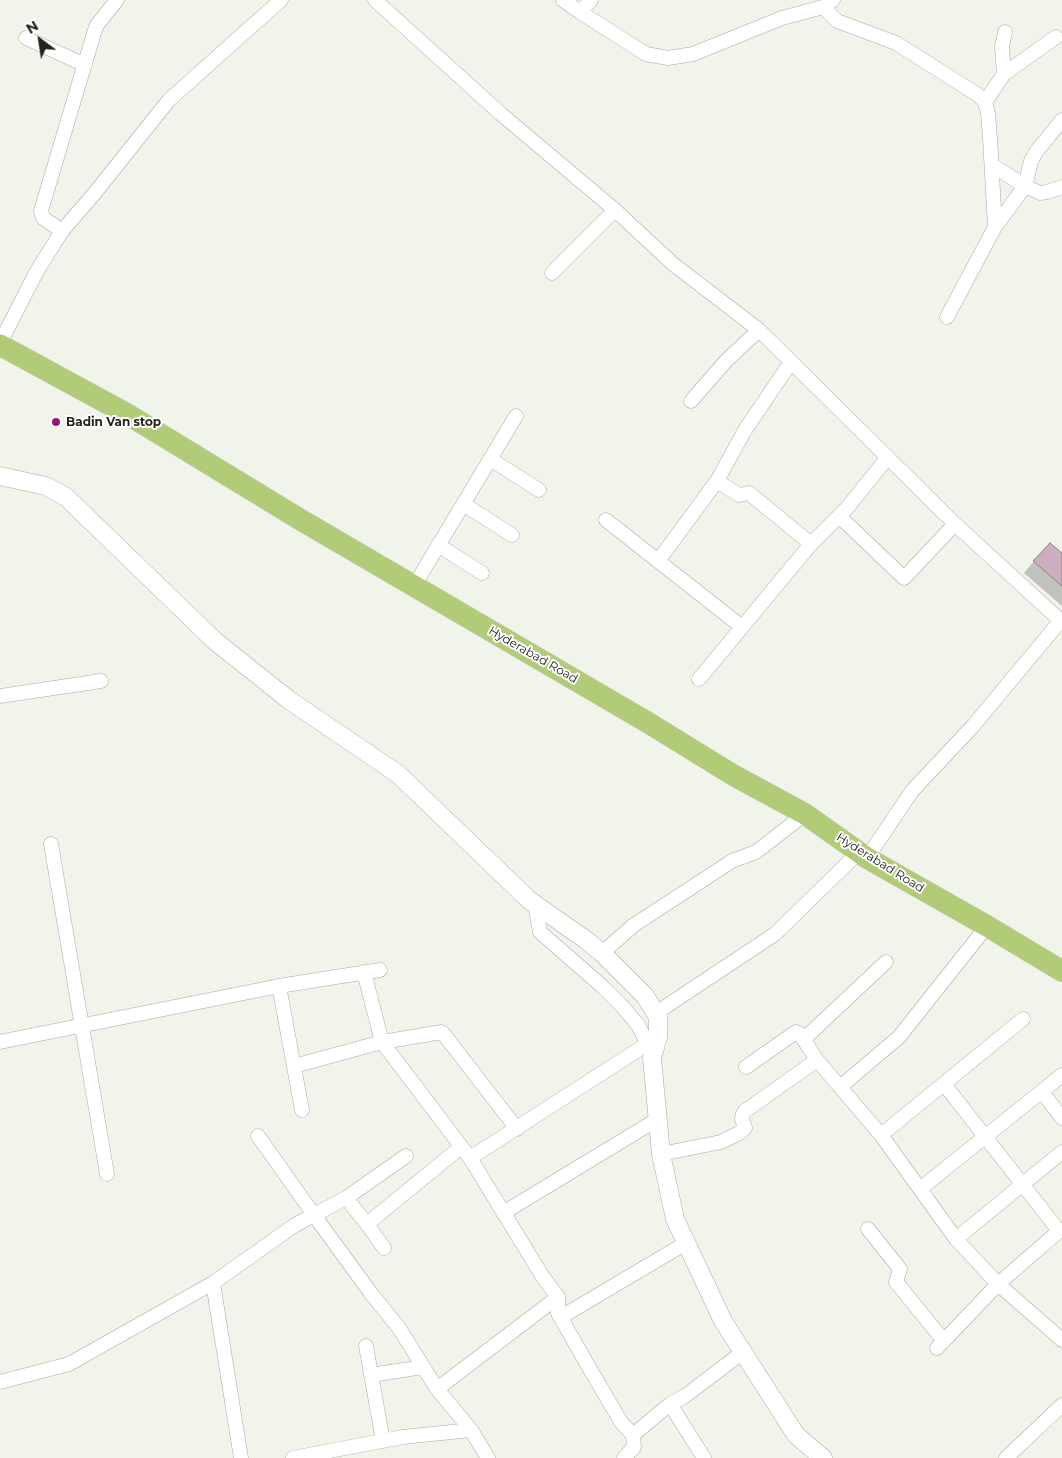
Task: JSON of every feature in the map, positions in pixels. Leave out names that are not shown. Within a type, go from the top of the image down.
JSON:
[{"type":"main road","name":"Hyderabad Road","points":[[0,344],[127,414],[301,520],[647,722],[733,775],[805,814],[863,855],[988,926],[1062,971]]},
{"type":"street","points":[[62,231],[43,218],[40,212],[97,25],[117,0]]},
{"type":"street","points":[[0,344],[37,271],[62,231],[169,100],[281,0]]},
{"type":"street","points":[[375,0],[501,114],[615,210],[674,264],[758,330],[955,524],[1061,621],[973,726],[912,791],[863,855],[775,934],[656,1013]]},
{"type":"street","points":[[563,0],[646,54],[668,58],[693,54],[782,18],[828,4],[837,21],[896,43],[978,95],[985,102],[988,113],[995,227]]},
{"type":"street","points":[[580,12],[591,0]]},
{"type":"street","points":[[1004,74],[1002,47],[1005,32]]},
{"type":"street","points":[[985,102],[1004,74],[1056,37]]},
{"type":"street","points":[[26,38],[85,65]]},
{"type":"street","points":[[947,317],[995,227],[1025,186],[1031,161],[1036,152],[1062,120]]},
{"type":"street","points":[[992,165],[1025,186],[1040,193],[1062,187]]},
{"type":"street","points":[[552,273],[615,210]]},
{"type":"street","points":[[691,401],[726,361],[758,330]]},
{"type":"street","points":[[658,561],[717,481],[744,430],[791,362]]},
{"type":"street","points":[[414,586],[516,416]]},
{"type":"street","points":[[700,679],[811,544],[838,516],[888,457]]},
{"type":"street","points":[[490,458],[539,490]]},
{"type":"street","points":[[0,476],[46,486],[66,497],[215,641],[289,700],[398,774],[529,900],[586,940],[645,996],[658,1017],[653,1046],[658,1119],[662,1154],[675,1219],[722,1321],[796,1435],[823,1458]]},
{"type":"street","points":[[717,481],[739,495],[749,493],[811,544]]},
{"type":"street","points":[[463,504],[512,535]]},
{"type":"street","points":[[838,516],[904,578],[955,524]]},
{"type":"street","points":[[606,520],[742,627]]},
{"type":"street","points":[[438,545],[482,573]]},
{"type":"street","points":[[0,696],[101,681]]},
{"type":"street","points":[[602,954],[634,925],[732,861],[756,852],[805,814]]},
{"type":"street","points":[[51,844],[107,1174]]},
{"type":"street","points":[[535,904],[540,932],[622,1006],[653,1046]]},
{"type":"street","points":[[840,1087],[900,1037],[988,926]]},
{"type":"street","points":[[804,1039],[886,962]]},
{"type":"street","points":[[0,1042],[279,986],[380,970]]},
{"type":"street","points":[[364,972],[382,1042],[466,1153],[543,1277],[558,1297],[558,1312],[616,1413],[633,1435],[634,1447],[624,1458]]},
{"type":"street","points":[[279,986],[302,1110]]},
{"type":"street","points":[[881,1135],[1023,1019]]},
{"type":"street","points":[[294,1066],[382,1042],[442,1032],[517,1129]]},
{"type":"street","points":[[746,1067],[796,1032],[800,1034],[817,1060],[881,1135],[956,1239],[998,1284],[1062,1340]]},
{"type":"street","points":[[367,1224],[466,1153],[517,1129],[653,1046]]},
{"type":"street","points":[[662,1154],[721,1142],[739,1133],[744,1128],[745,1124],[742,1119],[745,1110],[817,1060]]},
{"type":"street","points":[[920,1190],[1062,1075]]},
{"type":"street","points":[[868,1229],[900,1268],[896,1282],[941,1344],[998,1284],[1059,1231],[944,1084]]},
{"type":"street","points":[[1042,1092],[1062,1118]]},
{"type":"street","points":[[503,1213],[658,1119]]},
{"type":"street","points":[[258,1136],[370,1292],[400,1328],[437,1389],[471,1430],[488,1458]]},
{"type":"street","points":[[956,1239],[1062,1152]]},
{"type":"street","points":[[0,1382],[70,1364],[213,1283],[295,1225],[346,1198],[406,1156]]},
{"type":"street","points":[[346,1198],[384,1248]]},
{"type":"street","points":[[561,1317],[686,1243]]},
{"type":"street","points":[[213,1283],[241,1458]]},
{"type":"street","points":[[437,1389],[558,1297]]},
{"type":"street","points":[[366,1346],[382,1441]]},
{"type":"street","points":[[633,1435],[670,1404],[684,1396],[743,1352]]},
{"type":"street","points":[[371,1375],[424,1367]]},
{"type":"street","points":[[670,1404],[704,1458]]},
{"type":"street","points":[[1006,1458],[1062,1405]]},
{"type":"street","points":[[293,1458],[403,1437],[471,1430]]},
{"type":"building","points":[[1050,543],[1062,553],[1062,586],[1033,561]]},
{"type":"place","name":"Badin Van stop","points":[[56,422]]}]
